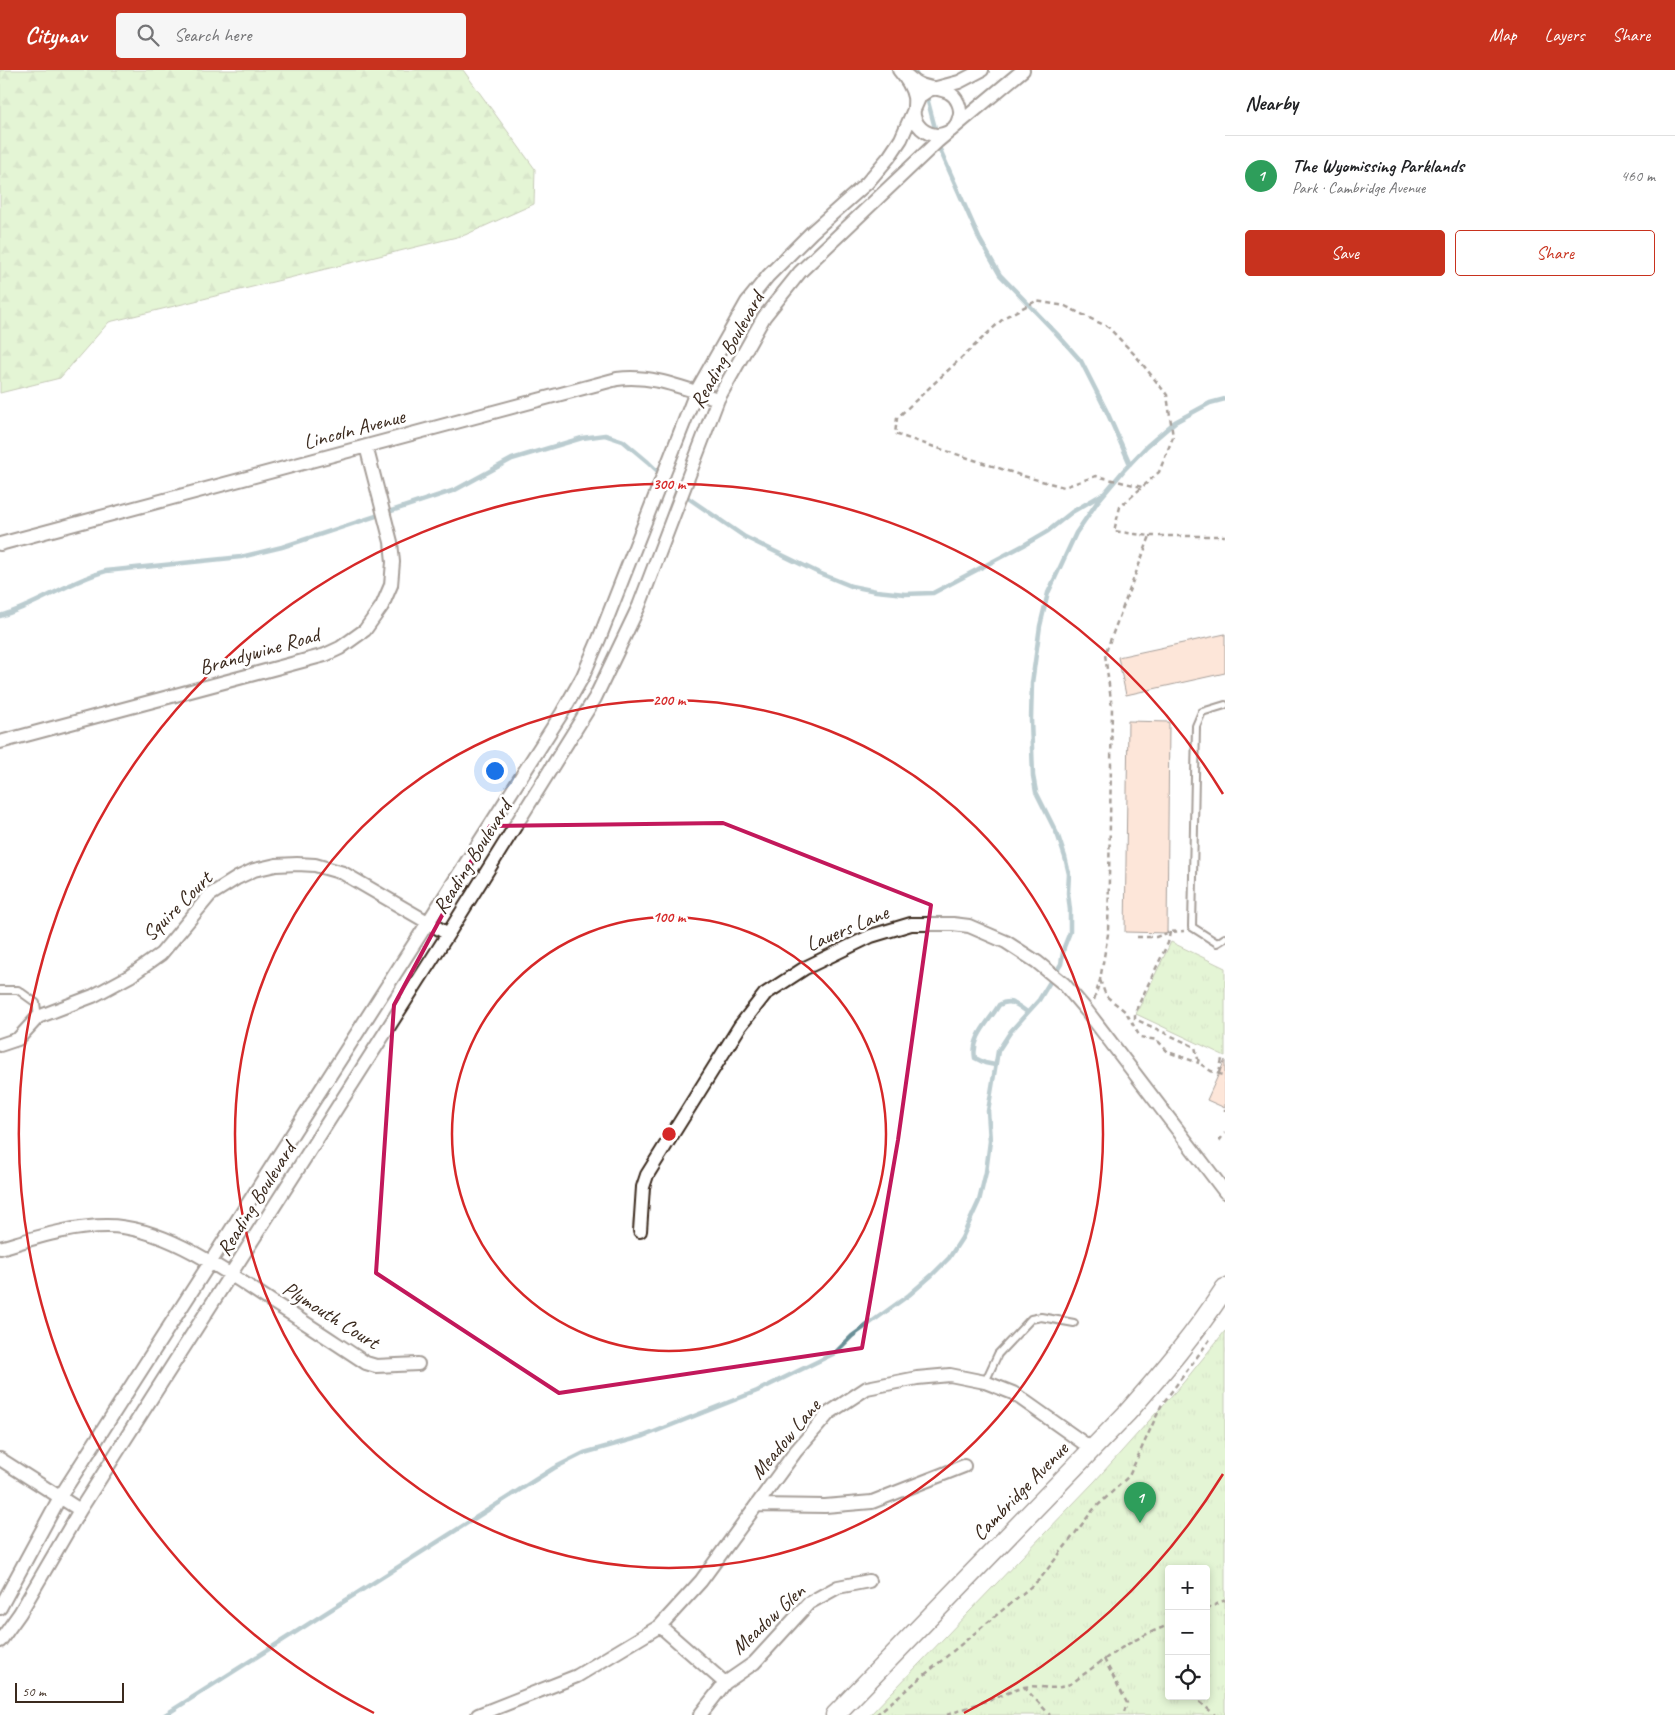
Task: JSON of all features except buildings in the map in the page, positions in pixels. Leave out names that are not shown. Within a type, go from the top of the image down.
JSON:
[{"type":"street","points":[[900,70],[920,85],[948,91],[958,101],[960,106],[959,119],[952,130],[939,135],[926,132],[916,122],[914,118],[912,88],[900,70]]},
{"type":"street","name":"Reading Boulevard","points":[[0,1608],[60,1497],[427,922],[539,752],[583,676],[696,392],[747,302],[768,276],[812,232],[867,183],[889,157],[901,139],[920,96],[935,89],[954,84],[982,70]]},
{"type":"street","name":"Reading Boulevard","points":[[0,1641],[20,1613],[80,1510],[448,934],[595,698],[639,606],[718,399],[764,317],[800,272],[938,141],[1023,70]]},
{"type":"street","name":"Lincoln Avenue","points":[[0,544],[617,379],[647,378],[718,399]]},
{"type":"street","name":"Brandywine Road","points":[[0,742],[324,655],[340,648],[365,630],[382,606],[388,593],[394,562],[391,542],[366,446]]},
{"type":"street","name":"Squire Court","points":[[0,1045],[18,1039],[38,1016],[93,996],[130,976],[161,954],[210,896],[237,878],[254,870],[276,865],[297,864],[315,865],[343,873],[448,934]]},
{"type":"street","name":"Lauers Lane","points":[[640,1231],[643,1187],[647,1175],[740,1026],[765,994],[804,968],[871,936],[911,924],[927,923],[969,926],[1006,942],[1037,962],[1064,984],[1225,1192]]},
{"type":"street","name":"Plymouth Court","points":[[0,1248],[85,1227],[108,1226],[161,1236],[231,1275],[366,1363],[376,1366],[418,1364]]},
{"type":"street","name":"Cambridge Avenue","points":[[835,1715],[1160,1376],[1192,1336],[1225,1288]]},
{"type":"street","name":"Meadow Lane","points":[[478,1715],[577,1676],[660,1626],[701,1581],[796,1451],[829,1413],[867,1388],[917,1378],[950,1375],[985,1382],[1013,1393],[1092,1449]]},
{"type":"street","points":[[0,1459],[80,1510]]},
{"type":"street","name":"Meadow Lane","points":[[757,1505],[825,1506],[872,1502],[964,1466]]},
{"type":"street","name":"Meadow Glen","points":[[700,1715],[725,1683],[754,1663],[809,1604],[838,1587],[869,1581]]},
{"type":"street","name":"Meadow Glen","points":[[660,1626],[725,1683]]},
{"type":"lane","points":[[1225,705],[1202,712],[1196,726],[1192,927],[1218,943],[1225,938]]},
{"type":"lane","points":[[0,990],[18,990],[24,994],[36,1003],[38,1016]]},
{"type":"lane","points":[[985,1382],[998,1354],[1031,1319],[1041,1316],[1074,1323]]},
{"type":"path","points":[[1142,487],[1096,476],[1064,487],[1023,476],[895,434],[897,418],[1005,316],[1036,301],[1065,306],[1108,327],[1136,356],[1167,395],[1173,437],[1159,472],[1120,507],[1114,531],[1150,536],[1225,536]]},
{"type":"path","points":[[1090,1016],[1095,992],[1100,980],[1108,934],[1112,708],[1105,654],[1150,536]]},
{"type":"path","points":[[1137,937],[1156,937],[1170,932],[1182,932],[1192,927]]},
{"type":"path","points":[[1170,932],[1168,943],[1135,1012],[1135,1019],[1195,1047],[1199,1063]]},
{"type":"path","points":[[1100,980],[1106,996],[1126,1012],[1140,1037],[1157,1040],[1168,1052],[1199,1063],[1211,1071],[1225,1076]]},
{"type":"path","points":[[1219,1073],[1222,1059]]},
{"type":"path","points":[[1219,1141],[1225,1132]]},
{"type":"path","points":[[876,1715],[1040,1579],[1093,1510],[1129,1476],[1161,1406],[1215,1333]]},
{"type":"path","points":[[1210,1608],[1225,1600]]},
{"type":"path","points":[[947,1715],[1024,1686],[1060,1688],[1072,1683],[1133,1640],[1165,1627]]},
{"type":"path","points":[[1104,1659],[1127,1703],[1124,1715]]},
{"type":"path","points":[[1024,1686],[1050,1715]]},
{"type":"path","points":[[1198,1700],[1215,1715]]},
{"type":"highlighted area","points":[[723,823],[931,905],[898,1140],[862,1348],[559,1393],[376,1273],[394,1005],[490,826]]},
{"type":"green space","points":[[0,70],[463,70],[535,169],[534,204],[465,235],[109,322],[60,378],[0,393]]},
{"type":"green space","points":[[1171,942],[1225,968],[1225,1056],[1136,1014]]},
{"type":"green space","points":[[1225,1331],[1225,1715],[870,1715],[1095,1481],[1183,1383]]},
{"type":"waterway","points":[[914,70],[919,80]]},
{"type":"waterway","points":[[926,94],[936,132]]},
{"type":"waterway","points":[[938,145],[979,238],[1000,275],[1081,361],[1107,412],[1130,464]]},
{"type":"waterway","points":[[165,1715],[554,1468],[584,1453],[644,1436],[757,1391],[835,1353],[852,1336],[909,1295],[949,1258],[962,1238],[979,1201],[986,1172],[990,1141],[988,1111],[998,1051],[1011,1031],[1039,1000],[1061,964],[1064,947],[1070,932],[1069,874],[1065,857],[1058,836],[1036,792],[1033,776],[1032,683],[1040,626],[1048,593],[1076,533],[1098,501],[1124,470],[1147,446],[1175,422],[1210,403],[1225,399]]},
{"type":"waterway","points":[[0,616],[27,606],[92,575],[106,571],[241,557],[282,547],[455,490],[512,459],[582,438],[605,435],[623,441],[678,491],[745,537],[819,573],[851,586],[876,591],[905,594],[933,593],[1024,545],[1048,531],[1072,512],[1103,494]]},
{"type":"waterway","points":[[995,1065],[975,1058],[974,1050],[978,1036],[999,1005],[1003,1003],[1014,1003],[1027,1012]]},
{"type":"place","name":"The Wyomissing Parklands","points":[[1140,1523]]}]
